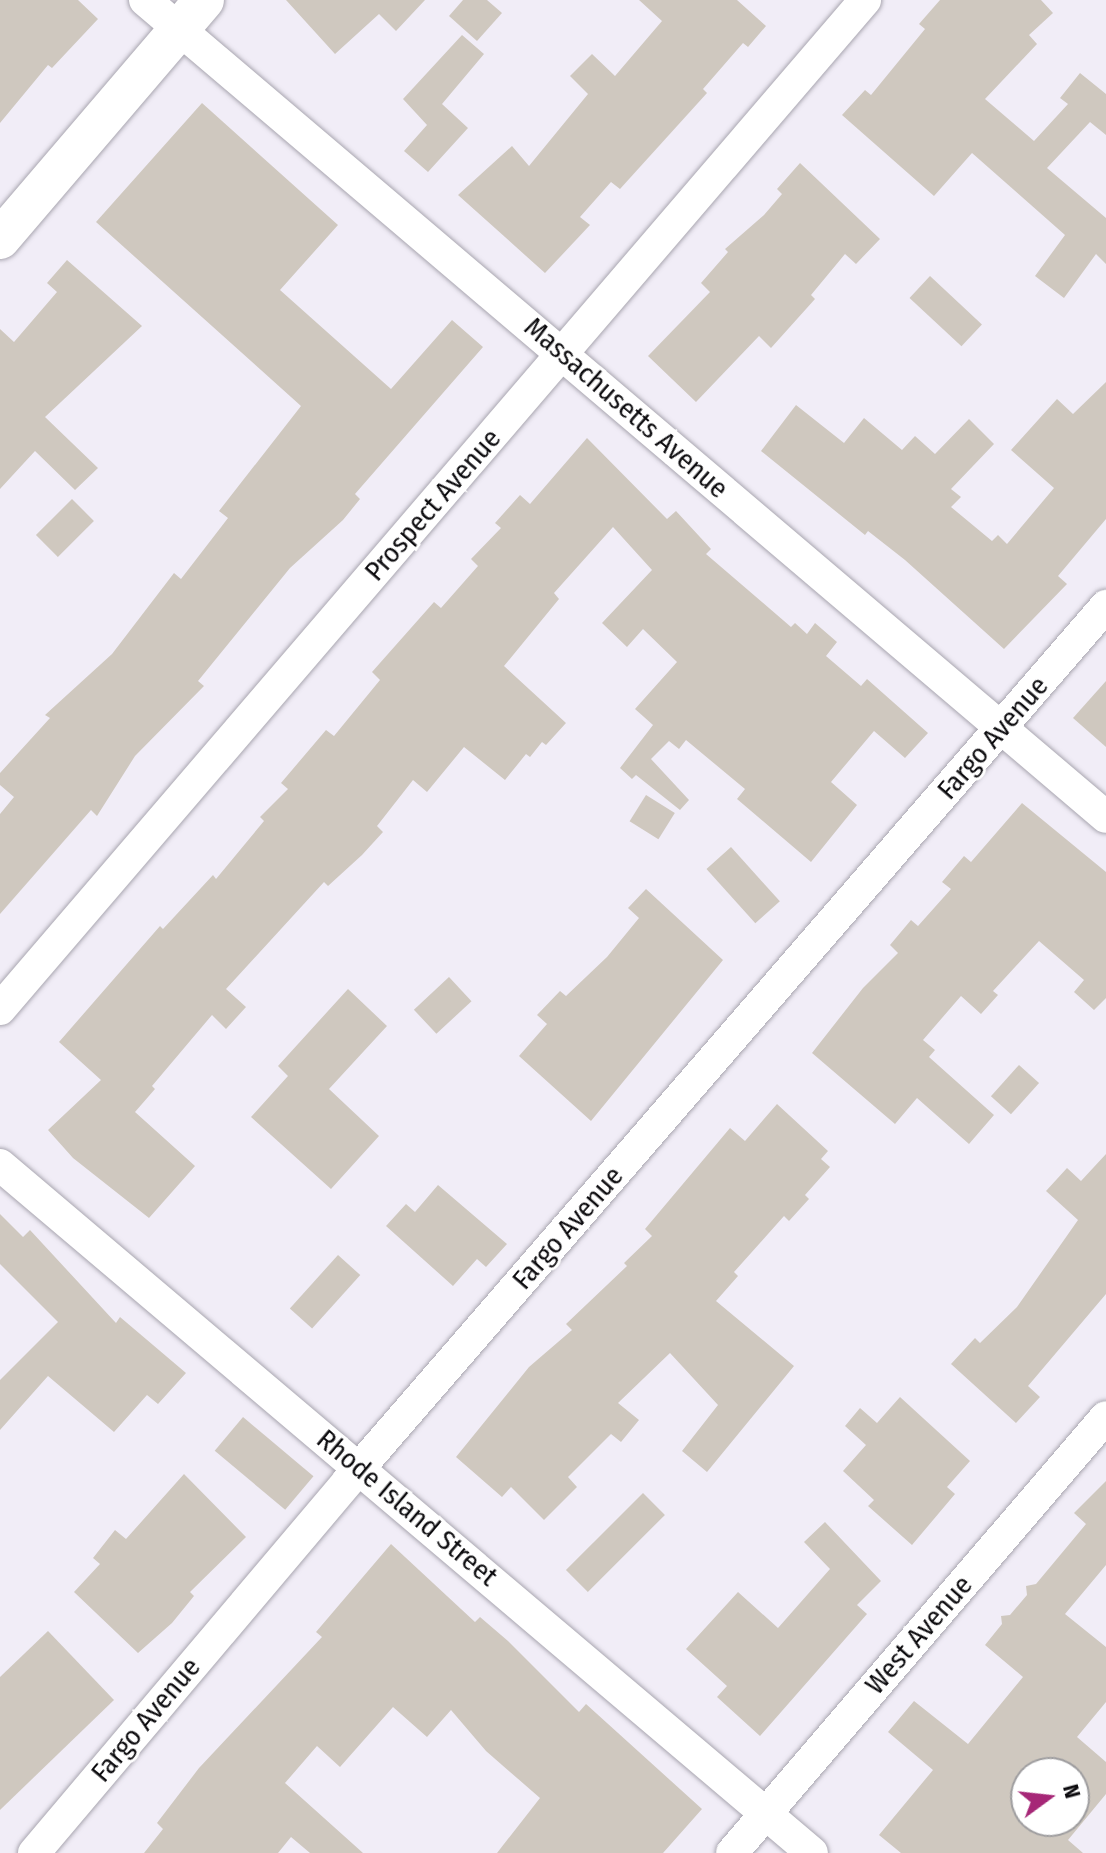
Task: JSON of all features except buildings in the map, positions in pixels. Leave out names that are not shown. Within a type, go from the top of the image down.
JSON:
[{"type":"main road","points":[[0,239],[192,15]]},
{"type":"street","name":"Massachusetts Avenue","points":[[145,0],[192,15],[563,353],[999,730],[1106,817]]},
{"type":"street","name":"Prospect Avenue","points":[[0,1009],[865,0]]},
{"type":"street","name":"Fargo Avenue","points":[[34,1853],[360,1468],[1106,606]]},
{"type":"street","name":"Rhode Island Street","points":[[0,1165],[812,1853]]},
{"type":"street","name":"West Avenue","points":[[732,1853],[1106,1417]]}]
